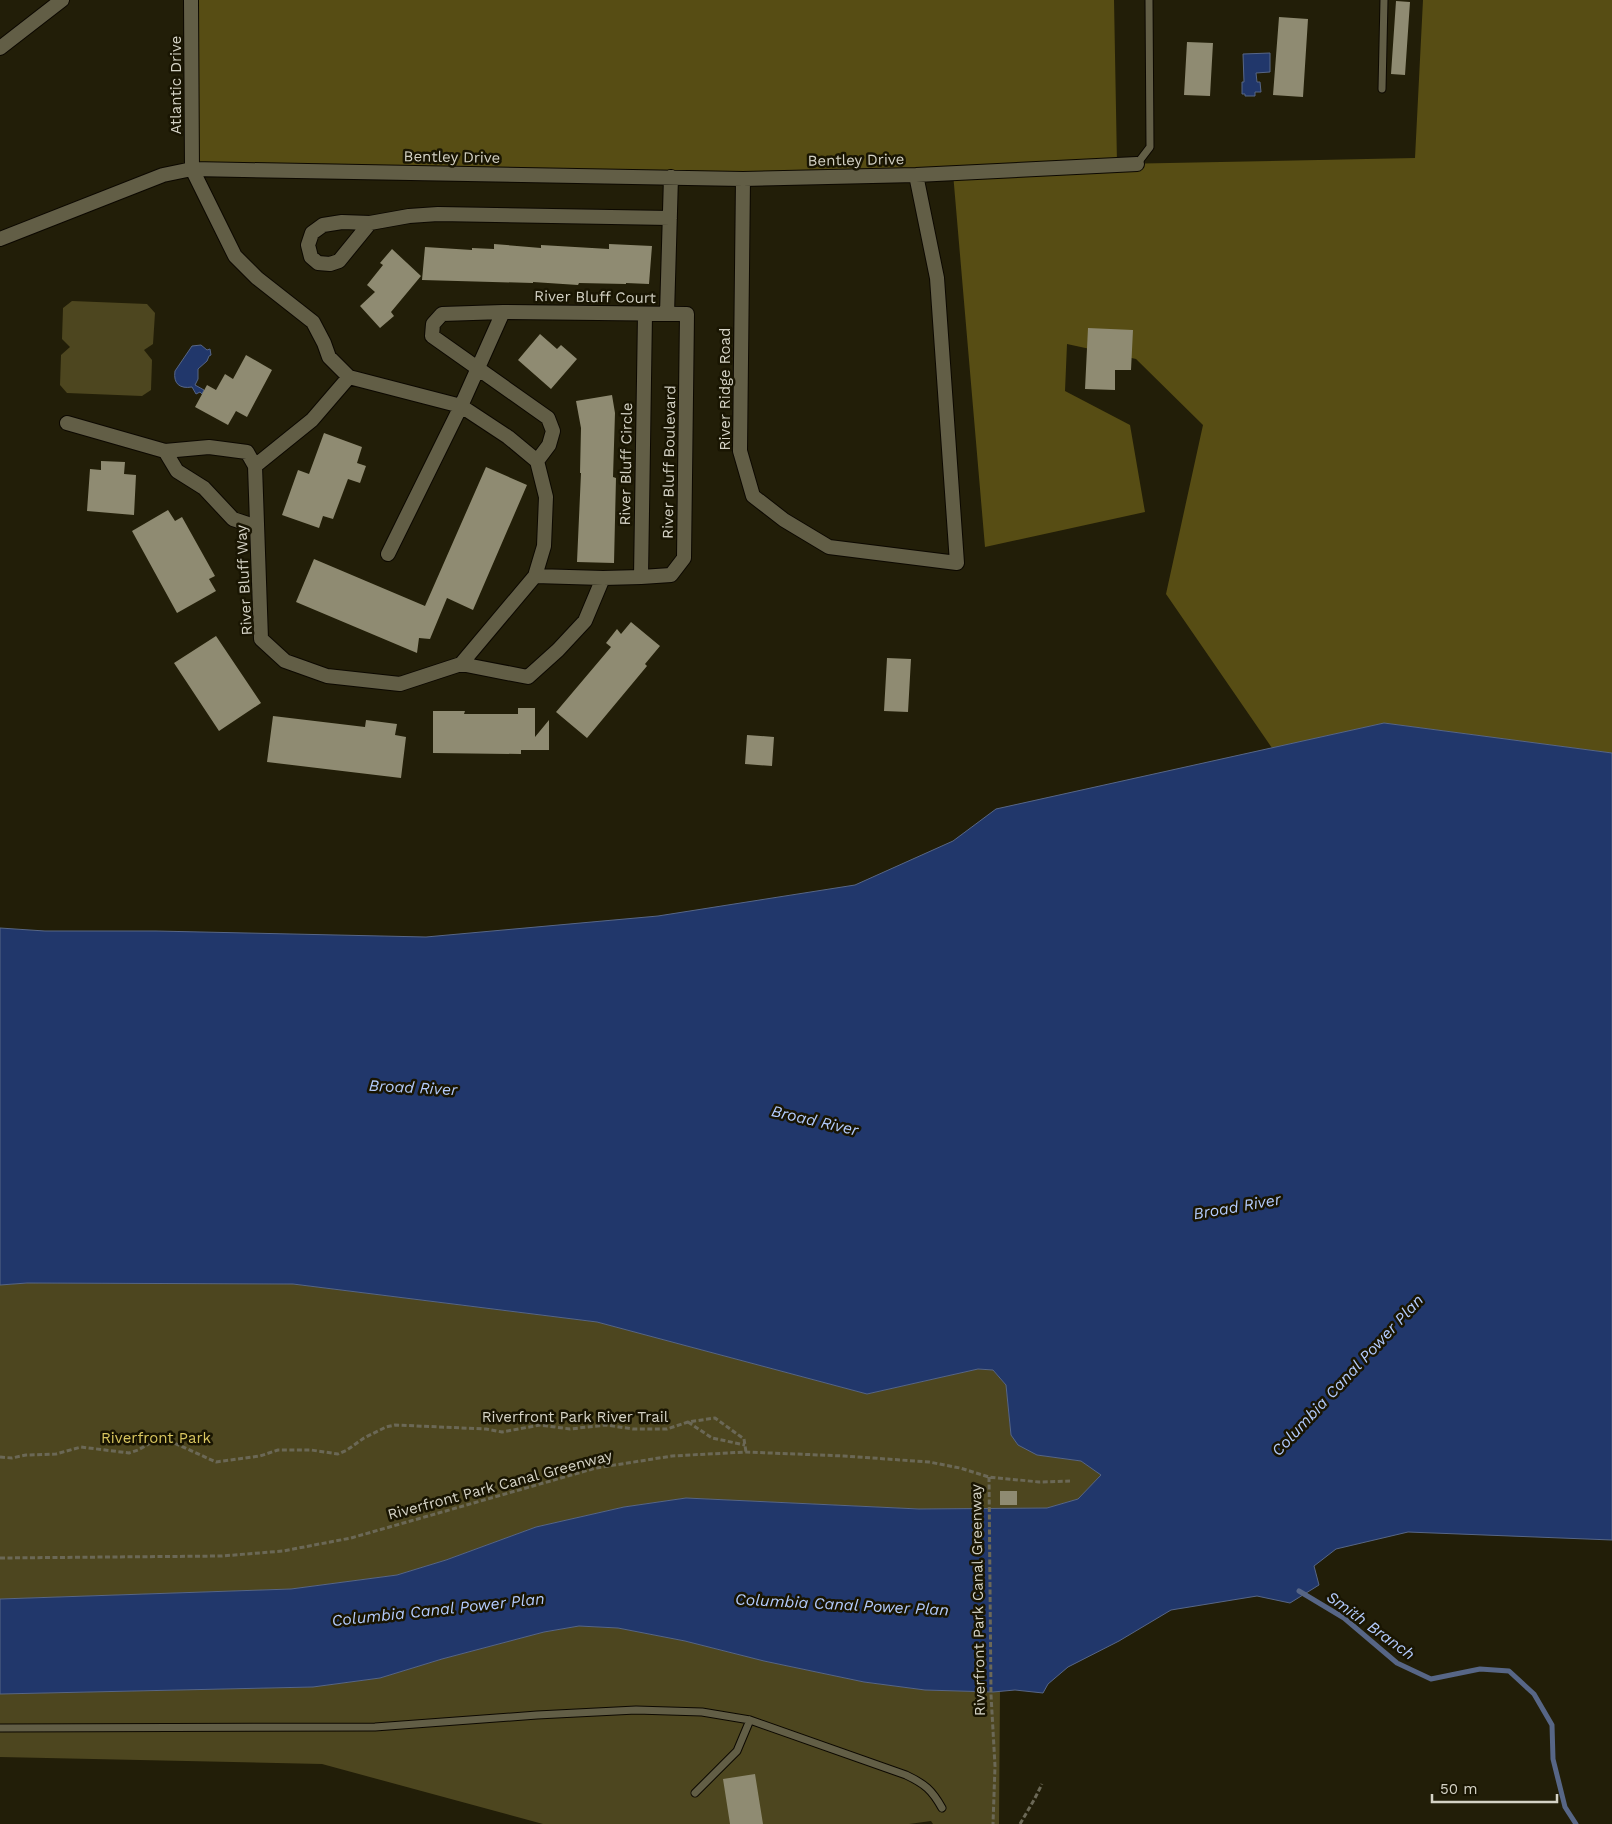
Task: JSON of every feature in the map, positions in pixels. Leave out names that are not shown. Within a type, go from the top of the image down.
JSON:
[{"type":"street","points":[[0,48],[62,0]]},
{"type":"street","name":"Atlantic Drive","points":[[191,0],[192,169]]},
{"type":"street","name":"Bentley Drive","points":[[0,238],[162,175],[192,169],[744,179],[916,175],[1137,164]]},
{"type":"street","points":[[192,169],[235,256],[257,278],[313,322],[329,357],[349,377],[460,406],[508,437],[537,461],[546,498],[544,546],[536,576],[461,664]]},
{"type":"street","name":"Bentley Drive","points":[[916,175],[937,278],[957,563]]},
{"type":"street","points":[[667,314],[672,178]]},
{"type":"street","name":"River Ridge Road","points":[[744,179],[740,450],[753,496],[784,520],[829,547],[957,563]]},
{"type":"street","points":[[370,223],[409,216],[438,214],[670,218]]},
{"type":"street","points":[[388,554],[460,406],[503,312]]},
{"type":"street","name":"River Bluff Court","points":[[537,461],[549,446],[554,431],[548,418],[432,336],[433,324],[442,314],[503,312],[687,314]]},
{"type":"street","name":"River Bluff Circle","points":[[641,577],[645,314]]},
{"type":"street","name":"River Bluff Boulevard","points":[[641,577],[671,575],[684,558],[687,314]]},
{"type":"street","points":[[67,423],[165,451],[209,448],[247,452],[255,466],[312,420],[349,377]]},
{"type":"street","points":[[165,451],[177,471],[204,488],[233,519],[257,527]]},
{"type":"street","name":"River Bluff Way","points":[[255,466],[261,639],[285,660],[328,676],[400,684],[461,664],[528,677],[558,650],[585,621],[603,578]]},
{"type":"street","points":[[536,576],[641,577]]},
{"type":"lane","points":[[1137,164],[1150,147],[1149,0]]},
{"type":"lane","points":[[1382,89],[1384,0]]},
{"type":"lane","points":[[0,1728],[375,1727],[636,1710],[702,1712],[750,1720],[920,1781],[934,1792],[942,1808]]},
{"type":"lane","points":[[696,1793],[737,1751],[750,1720]]},
{"type":"path","name":"Riverfront Park River Trail","points":[[0,1457],[12,1458],[26,1455],[56,1454],[81,1447],[129,1453],[156,1440],[172,1442],[211,1460],[221,1462],[260,1456],[278,1450],[311,1450],[338,1454],[364,1438],[386,1427],[395,1425],[486,1429],[502,1432],[540,1425],[570,1429],[606,1425],[634,1429],[667,1429],[688,1422],[715,1418],[744,1438],[745,1445],[712,1438],[688,1422]]},
{"type":"path","points":[[745,1445],[746,1452]]},
{"type":"path","name":"Riverfront Park Canal Greenway","points":[[0,1558],[222,1556],[283,1551],[351,1538],[596,1468],[672,1456],[746,1452],[844,1456],[929,1462],[960,1468],[989,1478],[991,1695],[995,1766],[993,1824]]},
{"type":"path","points":[[989,1478],[1039,1482],[1070,1481]]},
{"type":"path","points":[[1020,1824],[1042,1784]]},
{"type":"green space","points":[[72,301],[147,304],[155,313],[153,344],[144,350],[152,360],[151,390],[142,396],[67,393],[60,385],[61,355],[70,347],[62,339],[63,308]]},
{"type":"green space","name":"Riverfront Park","points":[[27,1283],[293,1284],[597,1322],[867,1394],[978,1369],[993,1370],[1006,1385],[1011,1435],[1037,1455],[1081,1461],[1102,1475],[1078,1499],[1047,1508],[998,1510],[999,1824],[933,1824],[931,1821],[909,1824],[543,1824],[322,1764],[0,1757],[0,1694],[313,1687],[380,1678],[442,1659],[544,1632],[579,1626],[618,1628],[685,1641],[764,1661],[864,1682],[925,1690],[984,1691],[919,1509],[686,1498],[624,1507],[536,1527],[446,1560],[397,1575],[291,1589],[0,1599],[0,1285]]},
{"type":"shaded area","points":[[191,0],[1114,0],[1117,164],[1415,158],[1423,0],[1612,0],[1612,753],[1384,723],[1272,748],[1166,594],[1203,425],[1136,359],[1067,344],[1065,391],[1130,425],[1145,512],[985,547],[953,173],[916,175],[192,169]]},
{"type":"water","points":[[1270,53],[1270,72],[1256,73],[1257,82],[1260,82],[1261,92],[1255,92],[1255,96],[1245,96],[1245,94],[1242,94],[1242,82],[1244,82],[1243,54]]},
{"type":"water","points":[[201,345],[207,350],[210,349],[211,355],[198,369],[198,379],[195,385],[204,390],[202,394],[200,392],[196,394],[192,387],[178,385],[175,379],[175,371],[192,346]]},
{"type":"water","points":[[1384,723],[1612,753],[1612,1540],[1408,1532],[1336,1549],[1314,1566],[1319,1585],[1290,1603],[1257,1596],[1171,1610],[1119,1641],[1068,1667],[1048,1684],[1043,1693],[1015,1690],[993,1692],[925,1690],[864,1682],[764,1661],[685,1641],[618,1628],[579,1626],[544,1632],[442,1659],[380,1678],[313,1687],[0,1694],[0,1599],[291,1589],[397,1575],[446,1560],[536,1527],[624,1507],[686,1498],[919,1509],[1047,1508],[1078,1499],[1101,1475],[1081,1461],[1037,1455],[1018,1445],[1011,1435],[1006,1385],[993,1370],[978,1369],[867,1394],[597,1322],[293,1284],[27,1283],[0,1285],[0,928],[45,931],[156,931],[426,937],[658,916],[855,885],[953,841],[996,809]]},
{"type":"building","points":[[1396,1],[1410,2],[1405,75],[1391,74]]},
{"type":"building","points":[[1279,17],[1308,19],[1303,97],[1273,95]]},
{"type":"building","points":[[1187,42],[1213,43],[1210,96],[1184,95]]},
{"type":"building","points":[[494,244],[541,248],[541,245],[609,249],[609,244],[652,246],[649,284],[579,283],[578,285],[533,282],[422,280],[425,247],[472,250],[472,248],[494,249]]},
{"type":"building","points":[[392,249],[421,276],[391,312],[394,316],[380,328],[360,306],[375,292],[367,285],[383,265],[380,263]]},
{"type":"building","points":[[1088,328],[1133,330],[1131,370],[1115,370],[1115,390],[1085,389]]},
{"type":"building","points":[[540,334],[557,349],[561,345],[577,359],[551,389],[518,360]]},
{"type":"building","points":[[246,355],[272,370],[247,417],[236,411],[228,425],[195,407],[207,385],[216,390],[225,374],[233,379]]},
{"type":"building","points":[[612,395],[615,413],[613,477],[616,478],[614,563],[577,562],[581,428],[576,401]]},
{"type":"building","points":[[324,433],[362,447],[357,463],[366,466],[360,483],[348,479],[333,519],[323,516],[319,528],[282,515],[298,470],[309,474]]},
{"type":"building","points":[[101,461],[125,462],[124,474],[136,475],[134,515],[87,511],[90,469],[101,470]]},
{"type":"building","points":[[486,467],[527,485],[473,610],[447,598],[430,639],[419,638],[417,653],[296,602],[314,559],[425,606]]},
{"type":"building","points":[[168,510],[175,521],[182,517],[215,576],[209,579],[216,591],[177,613],[132,531]]},
{"type":"building","points":[[631,622],[660,646],[645,664],[647,666],[587,738],[556,712],[611,647],[606,643],[617,629],[621,634]]},
{"type":"building","points":[[216,636],[261,703],[219,731],[174,663]]},
{"type":"building","points":[[887,658],[911,659],[908,712],[884,711]]},
{"type":"building","points":[[518,708],[535,708],[535,737],[549,720],[549,750],[521,750],[521,754],[433,753],[433,711],[465,711],[464,714],[518,714]]},
{"type":"building","points":[[273,716],[365,727],[366,720],[397,724],[395,735],[406,737],[401,778],[267,762]]},
{"type":"building","points":[[747,735],[774,737],[772,766],[745,764]]},
{"type":"building","points":[[1000,1491],[1017,1491],[1017,1505],[1000,1505]]},
{"type":"building","points":[[755,1774],[763,1824],[730,1824],[723,1779]]},
{"type":"waterway","name":"Smith Branch","points":[[1299,1591],[1344,1618],[1397,1663],[1431,1679],[1480,1669],[1509,1671],[1534,1694],[1552,1725],[1553,1759],[1565,1807],[1576,1824]]},
{"type":"water label","name":"Broad River","points":[[413,1087]]},
{"type":"water label","name":"Broad River","points":[[815,1120]]},
{"type":"water label","name":"Broad River","points":[[1237,1206]]},
{"type":"water label","name":"Columbia Canal Power Plan","points":[[1347,1375]]},
{"type":"water label","name":"Columbia Canal Power Plan","points":[[842,1604]]},
{"type":"water label","name":"Columbia Canal Power Plan","points":[[438,1609]]}]
